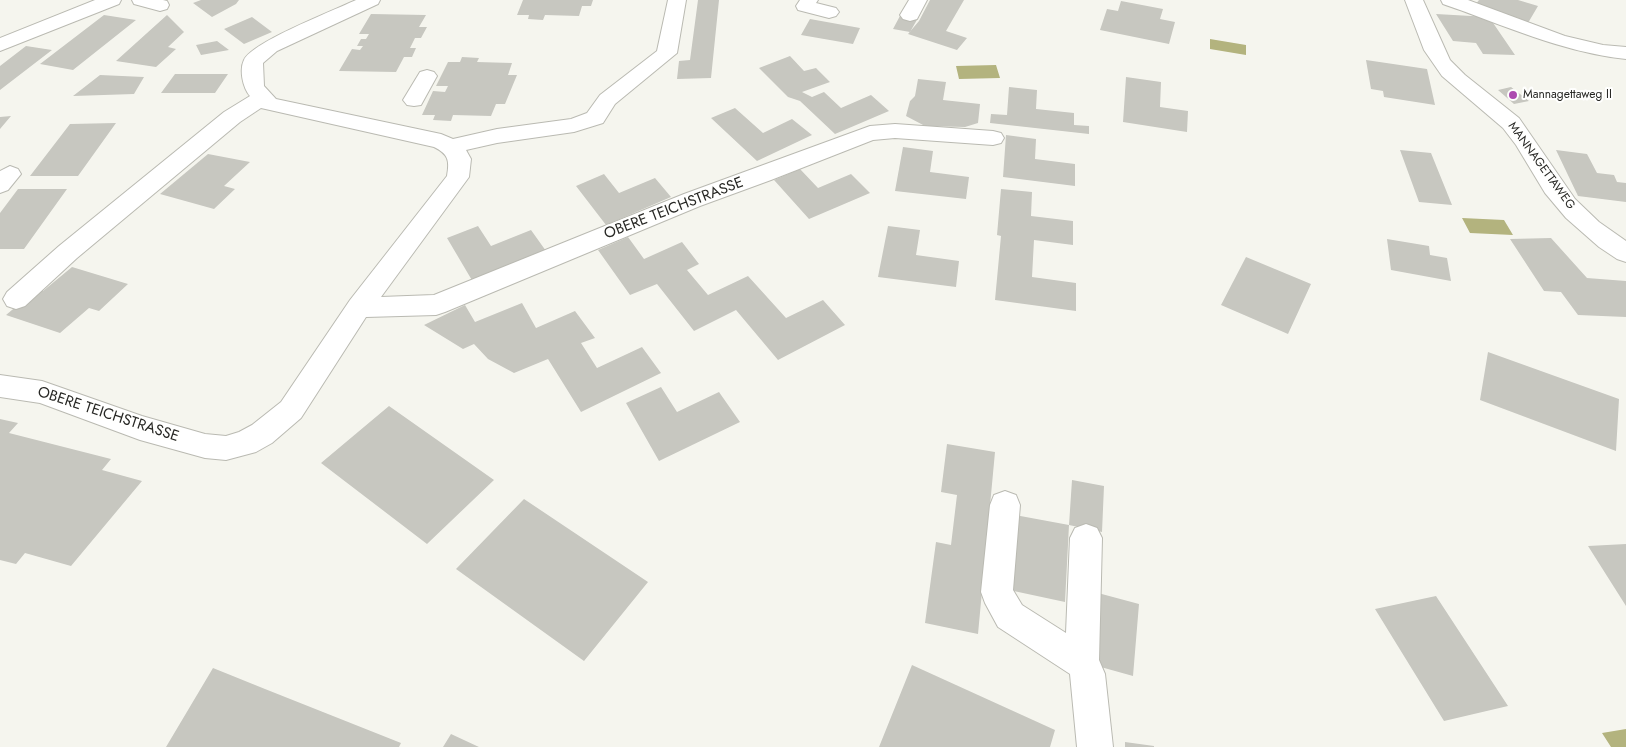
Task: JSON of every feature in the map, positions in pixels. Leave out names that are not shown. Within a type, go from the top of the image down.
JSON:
[{"type":"street","points":[[0,45],[85,4],[112,0]]},
{"type":"street","points":[[141,0],[160,4]]},
{"type":"street","points":[[371,0],[270,47],[253,61],[254,87],[269,104],[405,114],[441,141],[452,146],[497,136],[574,125],[595,118],[607,100],[666,53],[677,0]]},
{"type":"street","points":[[809,0],[805,6],[829,12]]},
{"type":"street","name":"MANNAGETTAWEG","points":[[1414,0],[1442,62],[1455,76],[1512,123],[1534,154],[1559,196],[1571,210],[1584,223],[1626,253]]},
{"type":"street","points":[[1450,0],[1558,40],[1605,52],[1626,52]]},
{"type":"street","points":[[405,114],[427,76]]},
{"type":"street","points":[[16,299],[75,246],[224,123],[263,97]]},
{"type":"street","name":"OBERE TEICHSTRASSE","points":[[359,307],[436,305],[692,200],[763,175],[870,133],[895,131],[993,138]]},
{"type":"street","name":"OBERE TEICHSTRASSE","points":[[0,386],[42,392],[140,428],[205,446],[226,448],[246,443],[262,434],[291,410],[359,307],[458,177],[459,155],[452,146]]},
{"type":"street","points":[[1005,505],[997,592],[1010,616],[1082,662]]},
{"type":"street","points":[[1086,538],[1082,662],[1088,674],[1094,747]]},
{"type":"shaded area","points":[[1210,39],[1246,45],[1246,55],[1210,49]]},
{"type":"shaded area","points":[[996,65],[1000,78],[959,79],[956,66]]},
{"type":"shaded area","points":[[1462,218],[1504,220],[1513,235],[1470,233]]},
{"type":"shaded area","points":[[1626,729],[1626,747],[1611,747],[1602,733]]},
{"type":"building","points":[[201,0],[239,0],[236,4],[212,17],[193,3]]},
{"type":"building","points":[[523,0],[593,0],[591,6],[582,6],[579,16],[545,15],[543,20],[528,19],[529,15],[517,15]]},
{"type":"building","points":[[698,0],[719,0],[711,78],[677,79],[679,61],[690,60]]},
{"type":"building","points":[[930,0],[964,0],[946,31],[967,38],[957,50],[908,34],[919,21]]},
{"type":"building","points":[[1479,0],[1518,0],[1538,6],[1528,23],[1475,5]]},
{"type":"building","points":[[1121,1],[1163,9],[1160,19],[1175,22],[1169,44],[1100,30],[1107,9],[1118,11]]},
{"type":"building","points":[[371,14],[426,15],[419,27],[427,27],[421,38],[415,38],[410,48],[416,48],[412,57],[404,57],[396,72],[339,71],[352,49],[360,50],[363,46],[357,46],[361,39],[366,39],[369,34],[359,34]]},
{"type":"building","points":[[901,14],[918,18],[910,32],[893,29]]},
{"type":"building","points":[[1436,14],[1489,17],[1515,55],[1483,54],[1476,43],[1453,41]]},
{"type":"building","points":[[104,15],[136,20],[73,70],[40,64]]},
{"type":"building","points":[[167,15],[184,32],[168,47],[176,49],[156,67],[116,61]]},
{"type":"building","points":[[252,17],[272,32],[244,44],[224,29]]},
{"type":"building","points":[[810,19],[860,28],[853,44],[801,35]]},
{"type":"building","points":[[217,41],[229,50],[201,55],[196,45]]},
{"type":"building","points":[[26,46],[52,50],[0,90],[0,66]]},
{"type":"building","points":[[790,56],[804,71],[816,68],[830,82],[802,92],[812,97],[824,92],[841,108],[871,95],[889,111],[835,134],[800,101],[788,97],[759,68]]},
{"type":"building","points":[[462,57],[479,58],[477,62],[512,63],[508,75],[517,75],[505,104],[496,104],[491,116],[453,115],[451,121],[433,120],[435,115],[422,115],[433,91],[445,92],[448,86],[436,86],[448,62],[460,62]]},
{"type":"building","points":[[1366,60],[1427,69],[1435,105],[1384,97],[1383,91],[1371,89]]},
{"type":"building","points":[[175,74],[228,74],[215,93],[161,93]]},
{"type":"building","points":[[100,75],[144,77],[134,94],[73,96]]},
{"type":"building","points":[[1126,77],[1161,82],[1160,107],[1188,111],[1187,132],[1123,122]]},
{"type":"building","points":[[918,79],[946,82],[943,100],[980,104],[978,123],[965,127],[925,126],[906,116],[910,101],[915,96]]},
{"type":"building","points":[[1009,87],[1037,90],[1036,109],[1074,113],[1074,125],[1089,126],[1089,134],[990,123],[991,114],[1007,115]]},
{"type":"building","name":"Mannagettaweg II","points":[[1511,87],[1529,101],[1514,104],[1498,90]]},
{"type":"building","points":[[735,108],[763,133],[792,119],[812,135],[757,161],[711,118]]},
{"type":"building","points":[[11,116],[0,129],[0,117]]},
{"type":"building","points":[[116,123],[78,176],[30,176],[70,124]]},
{"type":"building","points":[[1006,135],[1036,139],[1035,159],[1075,164],[1075,186],[1003,177]]},
{"type":"building","points":[[903,147],[933,151],[930,172],[969,177],[966,199],[895,191]]},
{"type":"building","points":[[1400,150],[1431,153],[1452,205],[1419,202]]},
{"type":"building","points":[[1556,150],[1587,154],[1597,173],[1614,175],[1617,182],[1626,183],[1626,202],[1578,196]]},
{"type":"building","points":[[208,154],[250,162],[224,186],[235,189],[214,209],[160,194]]},
{"type":"building","points":[[800,169],[818,188],[851,174],[870,193],[809,219],[774,180]]},
{"type":"building","points":[[604,174],[619,193],[655,178],[671,197],[606,225],[576,186]]},
{"type":"building","points":[[18,189],[67,189],[24,249],[0,249],[0,213]]},
{"type":"building","points":[[1001,189],[1032,192],[1031,216],[1073,221],[1073,245],[1034,240],[1032,277],[1076,283],[1076,311],[995,300],[1001,236],[997,235]]},
{"type":"building","points":[[478,226],[491,246],[531,230],[546,251],[473,282],[447,238]]},
{"type":"building","points":[[888,226],[920,230],[916,255],[959,261],[956,287],[878,277]]},
{"type":"building","points":[[628,237],[644,259],[682,242],[699,264],[687,270],[708,295],[748,276],[786,318],[823,300],[845,325],[778,360],[736,310],[694,331],[657,284],[630,295],[598,250]]},
{"type":"building","points":[[1551,238],[1587,278],[1626,281],[1626,317],[1578,315],[1561,292],[1544,291],[1510,239]]},
{"type":"building","points":[[1387,239],[1429,246],[1430,255],[1447,258],[1451,281],[1391,270]]},
{"type":"building","points":[[1246,257],[1311,284],[1288,334],[1221,305]]},
{"type":"building","points":[[72,267],[128,284],[99,311],[89,308],[60,333],[6,315],[37,289],[43,291]]},
{"type":"building","points":[[522,303],[536,328],[575,311],[595,338],[581,343],[597,368],[642,347],[661,373],[581,412],[548,359],[514,373],[488,359],[474,344],[463,349],[424,325],[465,305],[475,322]]},
{"type":"building","points":[[1488,352],[1619,399],[1616,451],[1480,400]]},
{"type":"building","points":[[661,387],[677,412],[719,392],[740,422],[659,461],[626,403]]},
{"type":"building","points":[[389,406],[494,480],[427,544],[321,463]]},
{"type":"building","points":[[0,419],[18,423],[9,433],[111,459],[102,470],[142,481],[71,566],[25,553],[16,564],[0,560]]},
{"type":"building","points":[[947,444],[995,452],[978,634],[925,623],[936,542],[951,545],[957,495],[941,492]]},
{"type":"building","points":[[1072,480],[1104,486],[1102,532],[1069,525]]},
{"type":"building","points":[[524,499],[648,582],[584,661],[456,569]]},
{"type":"building","points":[[1015,515],[1069,525],[1065,602],[1009,590]]},
{"type":"building","points":[[1626,544],[1626,606],[1588,546]]},
{"type":"building","points":[[1098,593],[1139,604],[1133,676],[1090,664]]},
{"type":"building","points":[[1436,596],[1508,706],[1444,721],[1375,609]]},
{"type":"building","points":[[912,665],[1055,730],[1050,747],[879,747]]},
{"type":"building","points":[[213,668],[401,743],[399,747],[166,747]]},
{"type":"building","points":[[451,734],[479,747],[443,747]]},
{"type":"building","points":[[1125,742],[1154,746],[1154,747],[1125,747]]},
{"type":"place","name":"Mannagettaweg II","points":[[1513,95]]}]
